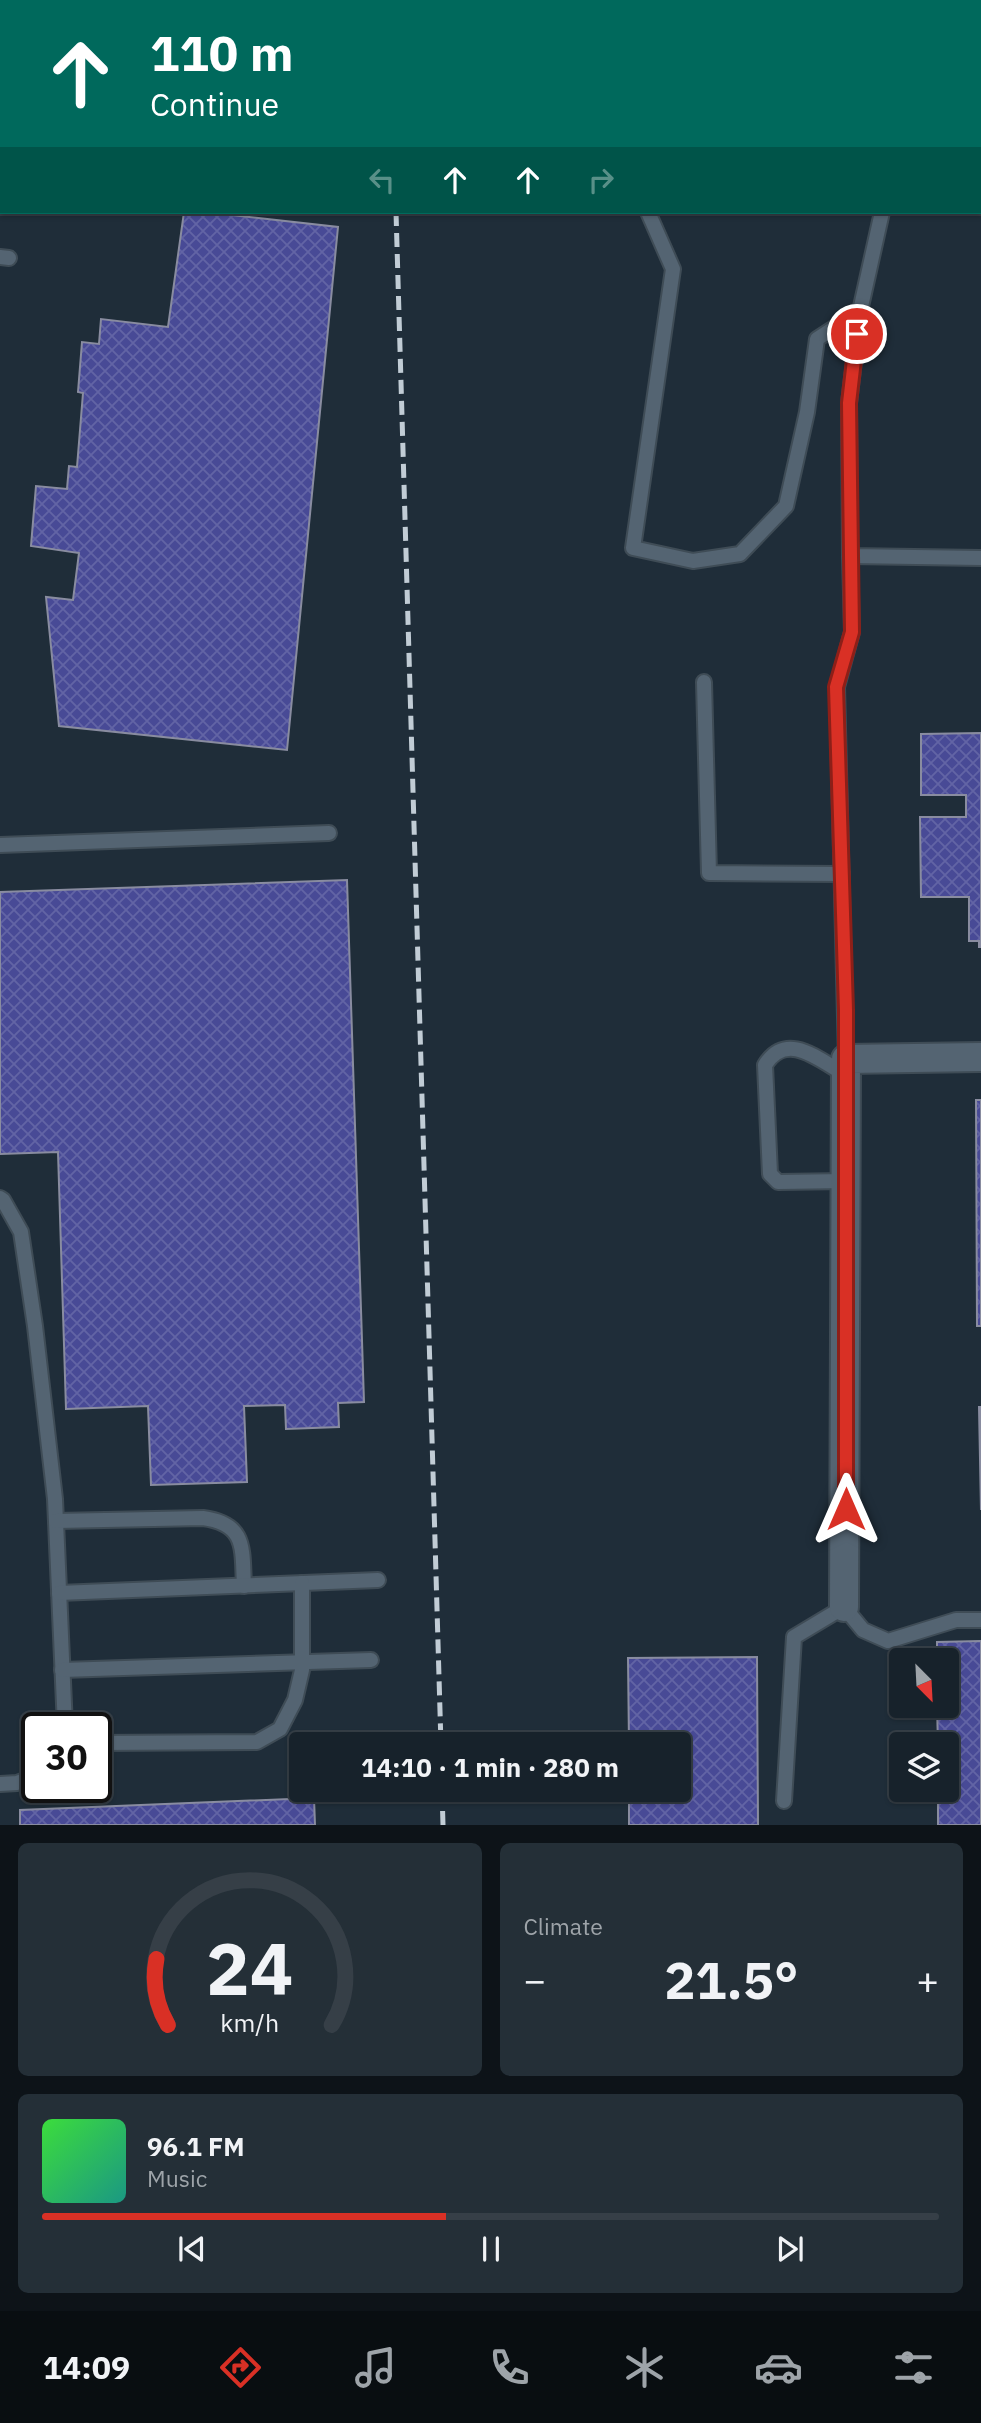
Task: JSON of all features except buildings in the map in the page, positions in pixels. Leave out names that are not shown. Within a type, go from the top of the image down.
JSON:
[{"type":"street","points":[[844,1607],[846,1067],[981,1057]]},
{"type":"lane","points":[[649,214],[673,269],[633,548],[693,561],[740,554],[786,506],[807,412],[817,339],[860,311]]},
{"type":"lane","points":[[846,1181],[778,1182],[770,1174],[765,1065],[772,1053],[779,1049],[797,1048],[846,1067],[836,687],[852,632],[849,403],[860,311],[882,214]]},
{"type":"lane","points":[[850,556],[981,558]]},
{"type":"lane","points":[[704,682],[709,873],[842,874]]},
{"type":"lane","points":[[0,845],[330,833]]},
{"type":"lane","points":[[0,1198],[21,1232],[35,1326],[56,1521],[64,1712]]},
{"type":"lane","points":[[56,1521],[203,1518],[221,1520],[235,1530],[242,1549],[244,1586]]},
{"type":"lane","points":[[59,1593],[377,1580]]},
{"type":"lane","points":[[112,1743],[257,1742],[280,1729],[295,1700],[302,1670],[302,1583]]},
{"type":"lane","points":[[784,1801],[794,1637],[844,1607],[863,1630],[888,1641],[956,1620],[981,1620]]},
{"type":"lane","points":[[62,1670],[371,1660]]},
{"type":"lane","points":[[0,1784],[21,1781]]},
{"type":"railway","points":[[396,214],[441,1732]]},
{"type":"railway","points":[[442,1802],[443,1825]]},
{"type":"route","points":[[846,1509],[846,1010],[836,687],[852,632],[849,403],[857,334]]}]
